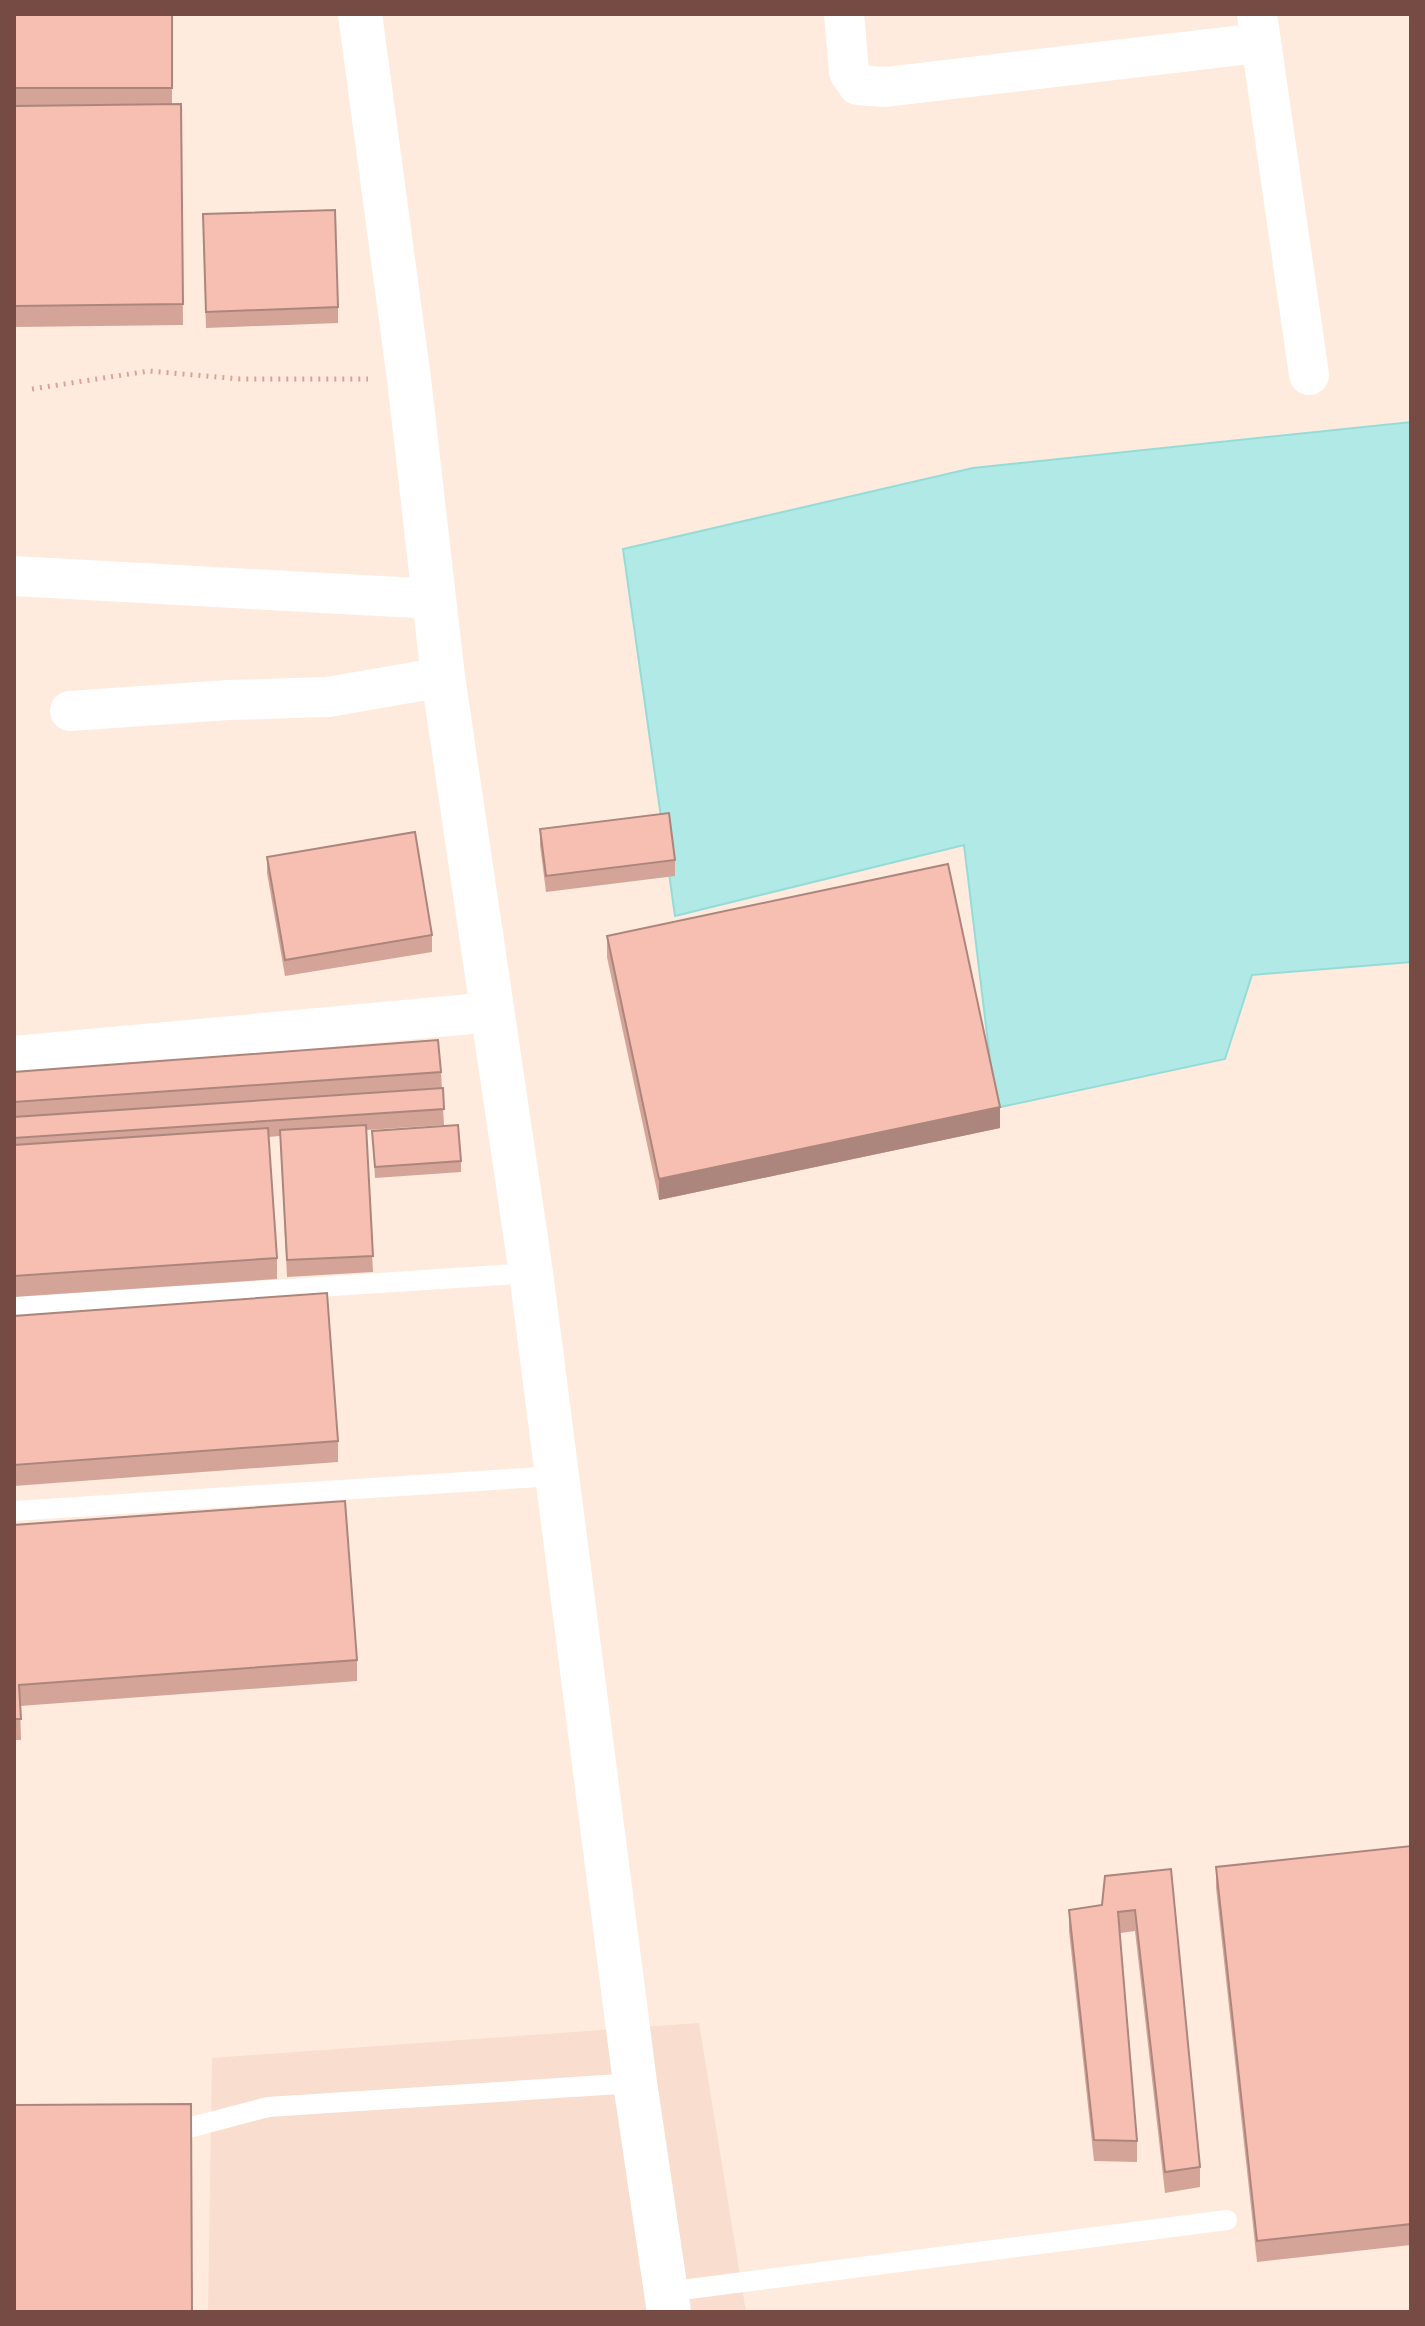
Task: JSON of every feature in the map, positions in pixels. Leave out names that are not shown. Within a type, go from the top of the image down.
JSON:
[{"type":"street","points":[[844,14],[849,72],[858,85],[885,87],[1258,29],[1309,375]]},
{"type":"street","points":[[367,15],[443,677],[531,1273],[635,2083],[667,2302]]},
{"type":"street","points":[[14,576],[435,599]]},
{"type":"street","points":[[70,711],[228,700],[328,697],[443,677]]},
{"type":"street","points":[[14,1056],[492,1012]]},
{"type":"lane","points":[[14,1307],[531,1273]]},
{"type":"lane","points":[[14,1511],[555,1476]]},
{"type":"lane","points":[[192,2127],[268,2107],[635,2083]]},
{"type":"lane","points":[[667,2302],[1227,2220]]},
{"type":"path","points":[[32,389],[149,371],[240,379],[409,379]]},
{"type":"shaded area","points":[[699,2023],[746,2312],[208,2312],[212,2058]]},
{"type":"water","points":[[1411,422],[1411,962],[1252,975],[1225,1059],[996,1108],[964,845],[675,916],[623,549],[973,468]]},
{"type":"building","points":[[14,14],[172,14],[172,88],[14,88]]},
{"type":"building","points":[[181,104],[183,304],[14,306],[14,106]]},
{"type":"building","points":[[335,210],[338,307],[206,312],[203,214]]},
{"type":"building","points":[[669,813],[675,860],[546,876],[540,829]]},
{"type":"building","points":[[415,832],[432,935],[285,960],[267,857]]},
{"type":"building","points":[[948,864],[1000,1107],[659,1179],[607,936]]},
{"type":"building","points":[[438,1040],[441,1072],[14,1102],[14,1072]]},
{"type":"building","points":[[443,1088],[444,1109],[14,1138],[14,1117]]},
{"type":"building","points":[[366,1125],[373,1256],[287,1260],[280,1130]]},
{"type":"building","points":[[458,1125],[461,1161],[375,1167],[372,1131]]},
{"type":"building","points":[[268,1128],[277,1258],[14,1276],[14,1145]]},
{"type":"building","points":[[327,1293],[338,1441],[14,1465],[14,1316]]},
{"type":"building","points":[[345,1501],[357,1660],[19,1685],[21,1719],[14,1719],[14,1525]]},
{"type":"building","points":[[1411,1846],[1411,2224],[1257,2241],[1216,1867]]},
{"type":"building","points":[[1171,1869],[1200,2167],[1165,2172],[1135,1910],[1118,1912],[1137,2141],[1094,2140],[1069,1910],[1102,1905],[1105,1876]]},
{"type":"building","points":[[191,2104],[192,2312],[14,2312],[14,2105]]}]
